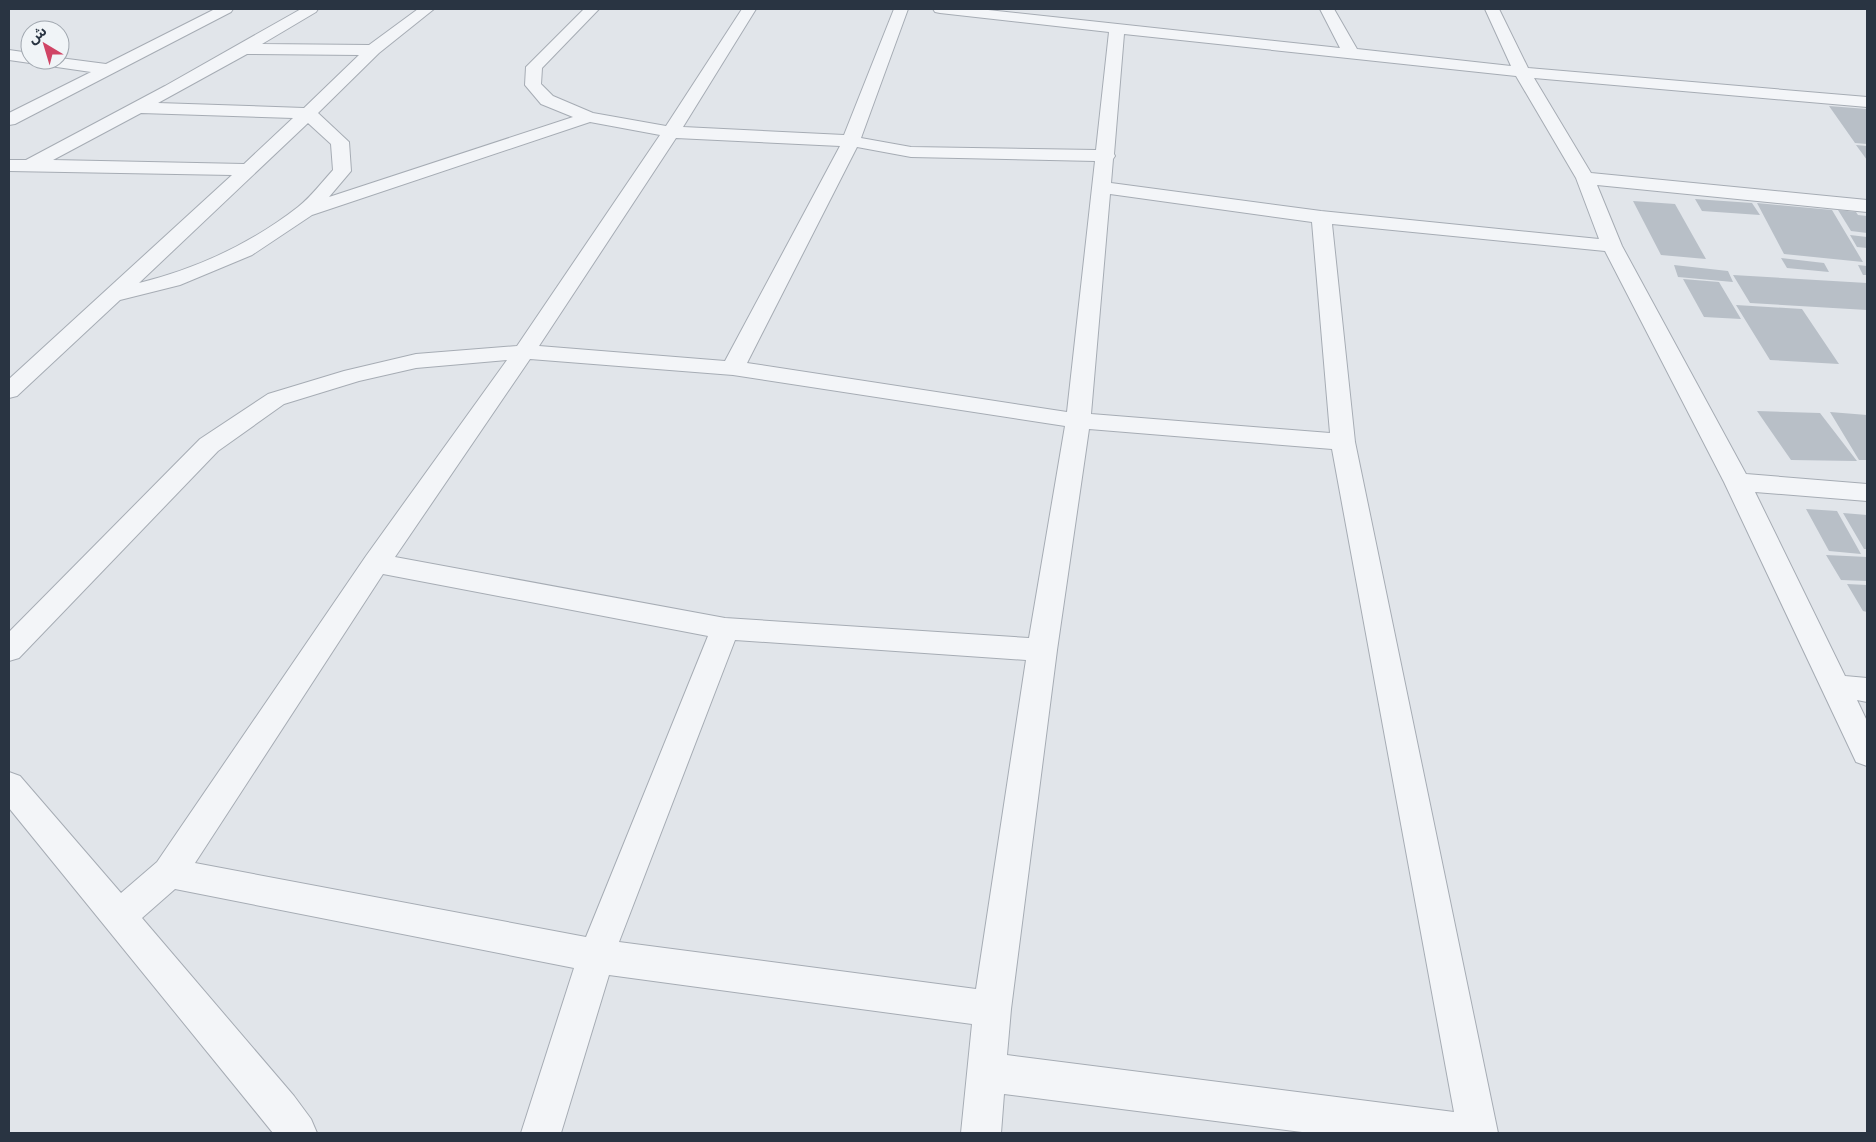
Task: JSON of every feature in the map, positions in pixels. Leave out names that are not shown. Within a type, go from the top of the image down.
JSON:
[{"type":"street","points":[[9,120],[226,9]]},
{"type":"street","points":[[28,166],[245,49],[311,9]]},
{"type":"street","points":[[9,391],[249,170],[374,50],[427,9]]},
{"type":"street","points":[[592,9],[534,67],[533,85],[547,100],[589,118],[672,132],[851,141],[911,152],[1106,156]]},
{"type":"street","points":[[120,916],[169,873],[376,563],[524,352],[672,132],[749,9]]},
{"type":"street","points":[[733,368],[851,141],[901,9]]},
{"type":"street","points":[[940,9],[1522,72],[1867,102]]},
{"type":"street","points":[[1327,9],[1351,53]]},
{"type":"street","points":[[1492,9],[1522,72],[1585,178],[1612,246],[1737,482],[1867,753]]},
{"type":"street","points":[[981,1133],[992,1009],[1042,650],[1078,421],[1106,156],[1117,28]]},
{"type":"street","points":[[245,49],[374,50]]},
{"type":"street","points":[[70,64],[106,69]]},
{"type":"street","points":[[113,295],[172,281],[245,251],[306,210],[342,171],[340,142],[307,113],[138,108]]},
{"type":"street","points":[[306,210],[589,118]]},
{"type":"street","points":[[9,165],[249,170]]},
{"type":"street","points":[[1585,178],[1867,206]]},
{"type":"street","points":[[1102,186],[1321,217],[1612,246]]},
{"type":"street","points":[[1321,217],[1343,442],[1478,1133]]},
{"type":"street","points":[[9,650],[209,445],[276,399],[352,376],[416,361],[524,352],[733,368],[1078,421],[1343,442]]},
{"type":"street","points":[[1737,482],[1867,492]]},
{"type":"street","points":[[376,563],[725,629],[1042,650]]},
{"type":"street","points":[[541,1133],[596,956],[725,629]]},
{"type":"street","points":[[1835,686],[1867,690]]},
{"type":"street","points":[[9,785],[120,916],[297,1133]]},
{"type":"street","points":[[169,873],[596,956],[992,1009]]},
{"type":"street","points":[[986,1072],[1463,1133]]},
{"type":"building","points":[[1829,106],[1867,109],[1867,144],[1855,143]]},
{"type":"building","points":[[1856,145],[1867,146],[1867,160]]},
{"type":"building","points":[[1695,199],[1752,203],[1760,215],[1702,211]]},
{"type":"building","points":[[1633,201],[1675,204],[1706,259],[1661,255]]},
{"type":"building","points":[[1757,203],[1832,210],[1863,262],[1784,254]]},
{"type":"building","points":[[1838,210],[1856,212],[1858,215],[1867,216],[1867,233],[1851,231]]},
{"type":"building","points":[[1850,235],[1867,237],[1867,248],[1857,247]]},
{"type":"building","points":[[1781,258],[1824,263],[1829,272],[1787,268]]},
{"type":"building","points":[[1674,265],[1728,271],[1733,282],[1678,277]]},
{"type":"building","points":[[1858,265],[1867,266],[1867,275],[1863,275]]},
{"type":"building","points":[[1733,275],[1867,283],[1867,310],[1750,303]]},
{"type":"building","points":[[1683,279],[1719,282],[1741,319],[1704,317]]},
{"type":"building","points":[[1736,305],[1802,309],[1839,364],[1770,360]]},
{"type":"building","points":[[1757,411],[1820,413],[1857,461],[1791,460]]},
{"type":"building","points":[[1830,412],[1867,415],[1867,460],[1859,460]]},
{"type":"building","points":[[1806,509],[1837,511],[1861,554],[1829,551]]},
{"type":"building","points":[[1843,513],[1867,515],[1867,549],[1864,549]]},
{"type":"building","points":[[1826,555],[1867,557],[1867,581],[1841,580]]},
{"type":"building","points":[[1847,584],[1867,585],[1867,612],[1863,611]]}]
